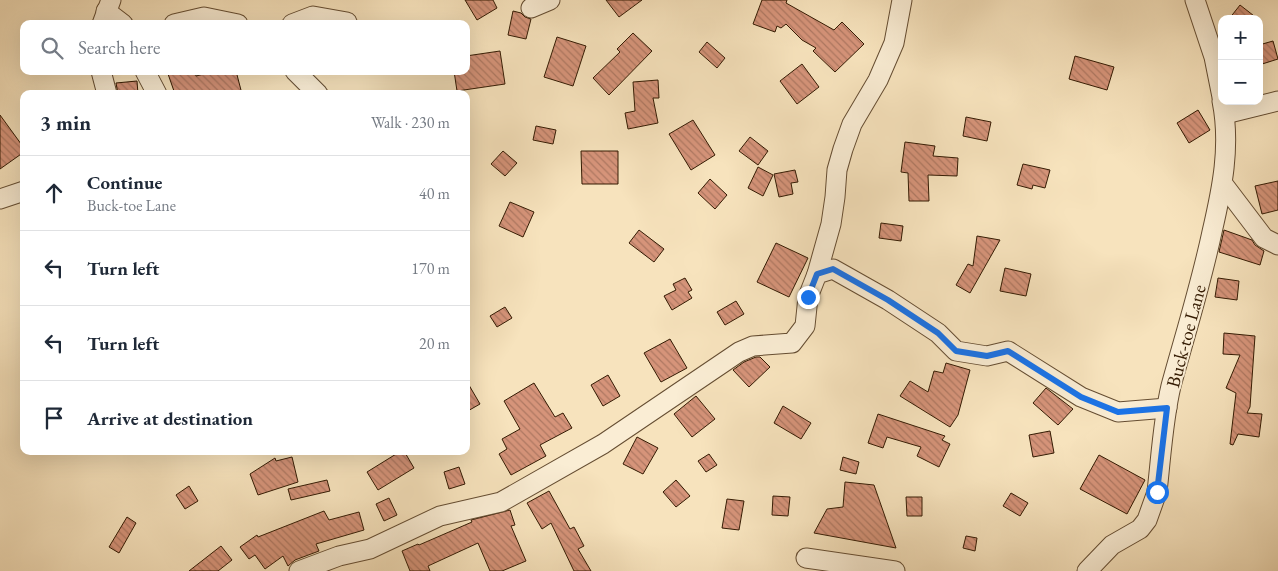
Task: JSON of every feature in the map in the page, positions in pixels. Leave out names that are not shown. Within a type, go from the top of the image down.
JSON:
[{"type":"street","points":[[531,8],[550,0]]},
{"type":"street","points":[[299,571],[339,556],[370,549],[440,516],[501,502],[603,444],[739,352],[753,346],[792,343],[805,326],[808,297],[817,274],[831,224],[837,170],[843,149],[852,124],[878,80],[894,43],[902,0]]},
{"type":"street","name":"Buck-toe Lane","points":[[1195,0],[1214,58],[1218,78]]},
{"type":"street","points":[[106,12],[117,20]]},
{"type":"street","points":[[302,20],[313,16],[336,20]]},
{"type":"street","points":[[191,20],[204,17],[219,20]]},
{"type":"street","points":[[102,75],[106,90]]},
{"type":"street","points":[[148,75],[156,90]]},
{"type":"street","points":[[299,75],[314,90]]},
{"type":"street","points":[[1263,102],[1278,101]]},
{"type":"street","name":"Buck-toe Lane","points":[[1087,571],[1112,545],[1140,530],[1153,506],[1157,492],[1171,389],[1205,264],[1223,184],[1226,148],[1223,105]]},
{"type":"street","points":[[1223,184],[1264,238],[1278,244]]},
{"type":"street","points":[[0,199],[20,192]]},
{"type":"street","points":[[817,274],[833,269],[902,309],[938,333],[956,351],[987,356],[1008,351],[1081,397],[1118,412],[1167,408]]},
{"type":"street","points":[[806,558],[896,571]]},
{"type":"building","points":[[465,0],[493,0],[497,8],[477,20]]},
{"type":"building","points":[[606,0],[642,0],[619,17]]},
{"type":"building","points":[[762,0],[787,0],[786,3],[834,30],[842,22],[864,44],[835,72],[813,51],[816,48],[802,40],[786,24],[781,28],[777,26],[775,32],[753,24]]},
{"type":"building","points":[[1240,5],[1253,15],[1232,15]]},
{"type":"building","points":[[513,11],[531,19],[526,39],[508,35]]},
{"type":"building","points":[[633,33],[652,51],[609,95],[593,78],[620,52],[617,49]]},
{"type":"building","points":[[557,37],[586,46],[573,86],[544,77]]},
{"type":"building","points":[[1273,41],[1278,59],[1263,64],[1263,44]]},
{"type":"building","points":[[707,42],[725,58],[717,68],[699,52]]},
{"type":"building","points":[[500,51],[505,84],[457,90],[455,75],[470,75],[470,55]]},
{"type":"building","points":[[1075,56],[1114,67],[1107,90],[1069,79]]},
{"type":"building","points":[[802,64],[819,87],[797,104],[780,81]]},
{"type":"building","points":[[168,75],[237,75],[241,90],[174,90]]},
{"type":"building","points":[[658,80],[659,98],[653,98],[658,123],[628,129],[625,113],[635,111],[633,82]]},
{"type":"building","points":[[137,81],[138,90],[117,90],[116,83]]},
{"type":"building","points":[[1198,110],[1210,130],[1189,143],[1177,123]]},
{"type":"building","points":[[0,115],[20,142],[20,155],[0,169]]},
{"type":"building","points":[[966,117],[991,122],[987,141],[963,136]]},
{"type":"building","points":[[693,120],[715,155],[691,170],[669,134]]},
{"type":"building","points":[[536,126],[556,130],[553,144],[533,140]]},
{"type":"building","points":[[750,137],[768,151],[758,165],[739,151]]},
{"type":"building","points":[[905,142],[935,146],[933,156],[958,158],[957,176],[928,175],[929,201],[909,201],[908,173],[901,172]]},
{"type":"building","points":[[503,151],[517,163],[505,176],[491,164]]},
{"type":"building","points":[[581,151],[618,151],[618,184],[582,184]]},
{"type":"building","points":[[1023,164],[1050,170],[1045,188],[1033,185],[1032,189],[1017,185]]},
{"type":"building","points":[[758,167],[773,175],[763,196],[748,188]]},
{"type":"building","points":[[795,170],[798,182],[791,183],[793,194],[779,197],[774,174]]},
{"type":"building","points":[[710,179],[727,195],[715,209],[698,193]]},
{"type":"building","points":[[1278,181],[1278,210],[1262,214],[1255,186]]},
{"type":"building","points":[[510,202],[534,212],[523,237],[499,226]]},
{"type":"building","points":[[881,223],[903,226],[901,241],[879,238]]},
{"type":"building","points":[[639,230],[664,249],[654,262],[629,243]]},
{"type":"building","points":[[1224,230],[1252,240],[1255,245],[1264,251],[1260,265],[1219,252]]},
{"type":"building","points":[[977,236],[1000,240],[970,293],[956,285],[968,264],[973,266]]},
{"type":"building","points":[[776,243],[808,258],[789,297],[757,282]]},
{"type":"building","points":[[1005,268],[1031,274],[1026,296],[1000,291]]},
{"type":"building","points":[[685,278],[692,290],[688,292],[692,298],[672,310],[664,296],[676,290],[673,284]]},
{"type":"building","points":[[1218,278],[1239,281],[1237,300],[1215,297]]},
{"type":"building","points":[[736,301],[744,314],[725,325],[717,312]]},
{"type":"building","points":[[505,307],[512,318],[497,327],[490,316]]},
{"type":"building","points":[[1224,333],[1255,336],[1250,407],[1247,413],[1262,414],[1259,437],[1238,434],[1233,445],[1230,444],[1236,393],[1226,388],[1240,355],[1223,354]]},
{"type":"building","points":[[670,339],[687,368],[661,382],[644,353]]},
{"type":"building","points":[[760,357],[770,367],[749,387],[733,370],[744,362]]},
{"type":"building","points":[[946,363],[970,370],[958,415],[950,427],[900,396],[910,381],[928,392],[934,371],[943,373]]},
{"type":"building","points":[[608,375],[620,396],[603,406],[591,385]]},
{"type":"building","points":[[534,383],[555,417],[563,413],[572,428],[540,445],[546,456],[511,475],[499,454],[507,449],[502,439],[520,429],[504,401]]},
{"type":"building","points":[[470,387],[480,404],[470,410]]},
{"type":"building","points":[[1046,388],[1073,409],[1058,425],[1033,403]]},
{"type":"building","points":[[696,396],[715,419],[692,437],[674,414]]},
{"type":"building","points":[[783,406],[811,423],[801,439],[774,423]]},
{"type":"building","points":[[878,414],[945,436],[942,440],[950,444],[939,467],[917,456],[921,447],[887,437],[883,448],[868,443]]},
{"type":"building","points":[[1050,431],[1054,453],[1033,457],[1029,435]]},
{"type":"building","points":[[637,437],[658,448],[643,474],[623,464]]},
{"type":"building","points":[[709,454],[717,465],[706,472],[698,461]]},
{"type":"building","points":[[395,455],[406,455],[414,468],[378,490],[367,472]]},
{"type":"building","points":[[1099,455],[1145,480],[1127,514],[1080,489]]},
{"type":"building","points":[[292,457],[298,482],[258,495],[250,474],[275,458],[276,461]]},
{"type":"building","points":[[843,457],[859,462],[856,474],[840,470]]},
{"type":"building","points":[[459,467],[465,484],[449,489],[444,472]]},
{"type":"building","points":[[327,480],[330,491],[291,500],[288,489]]},
{"type":"building","points":[[676,480],[690,496],[676,507],[663,492]]},
{"type":"building","points":[[845,482],[874,485],[896,548],[814,533],[827,509],[843,507]]},
{"type":"building","points":[[189,486],[198,501],[185,509],[176,495]]},
{"type":"building","points":[[549,491],[570,529],[574,527],[584,546],[578,549],[591,571],[574,571],[551,523],[542,529],[527,503]]},
{"type":"building","points":[[1011,493],[1028,503],[1020,516],[1003,506]]},
{"type":"building","points":[[773,496],[790,497],[788,516],[772,515]]},
{"type":"building","points":[[906,497],[922,497],[922,516],[907,516]]},
{"type":"building","points":[[389,498],[397,515],[384,521],[376,504]]},
{"type":"building","points":[[727,499],[744,501],[739,530],[722,528]]},
{"type":"building","points":[[510,510],[515,525],[511,526],[526,561],[502,571],[490,571],[478,543],[428,566],[430,571],[410,571],[402,551],[472,522],[471,520]]},
{"type":"building","points":[[324,511],[329,520],[359,512],[364,530],[316,544],[319,551],[295,560],[288,566],[283,556],[265,569],[255,555],[249,559],[240,547],[257,535],[258,537]]},
{"type":"building","points":[[127,517],[136,523],[119,553],[109,547]]},
{"type":"building","points":[[966,536],[977,538],[975,551],[963,548]]},
{"type":"building","points":[[221,546],[232,560],[218,571],[189,571]]},
{"type":"route","points":[[808,297],[817,274],[833,269],[888,300],[938,333],[956,351],[987,356],[1008,351],[1081,397],[1118,412],[1167,408],[1157,492]]}]
